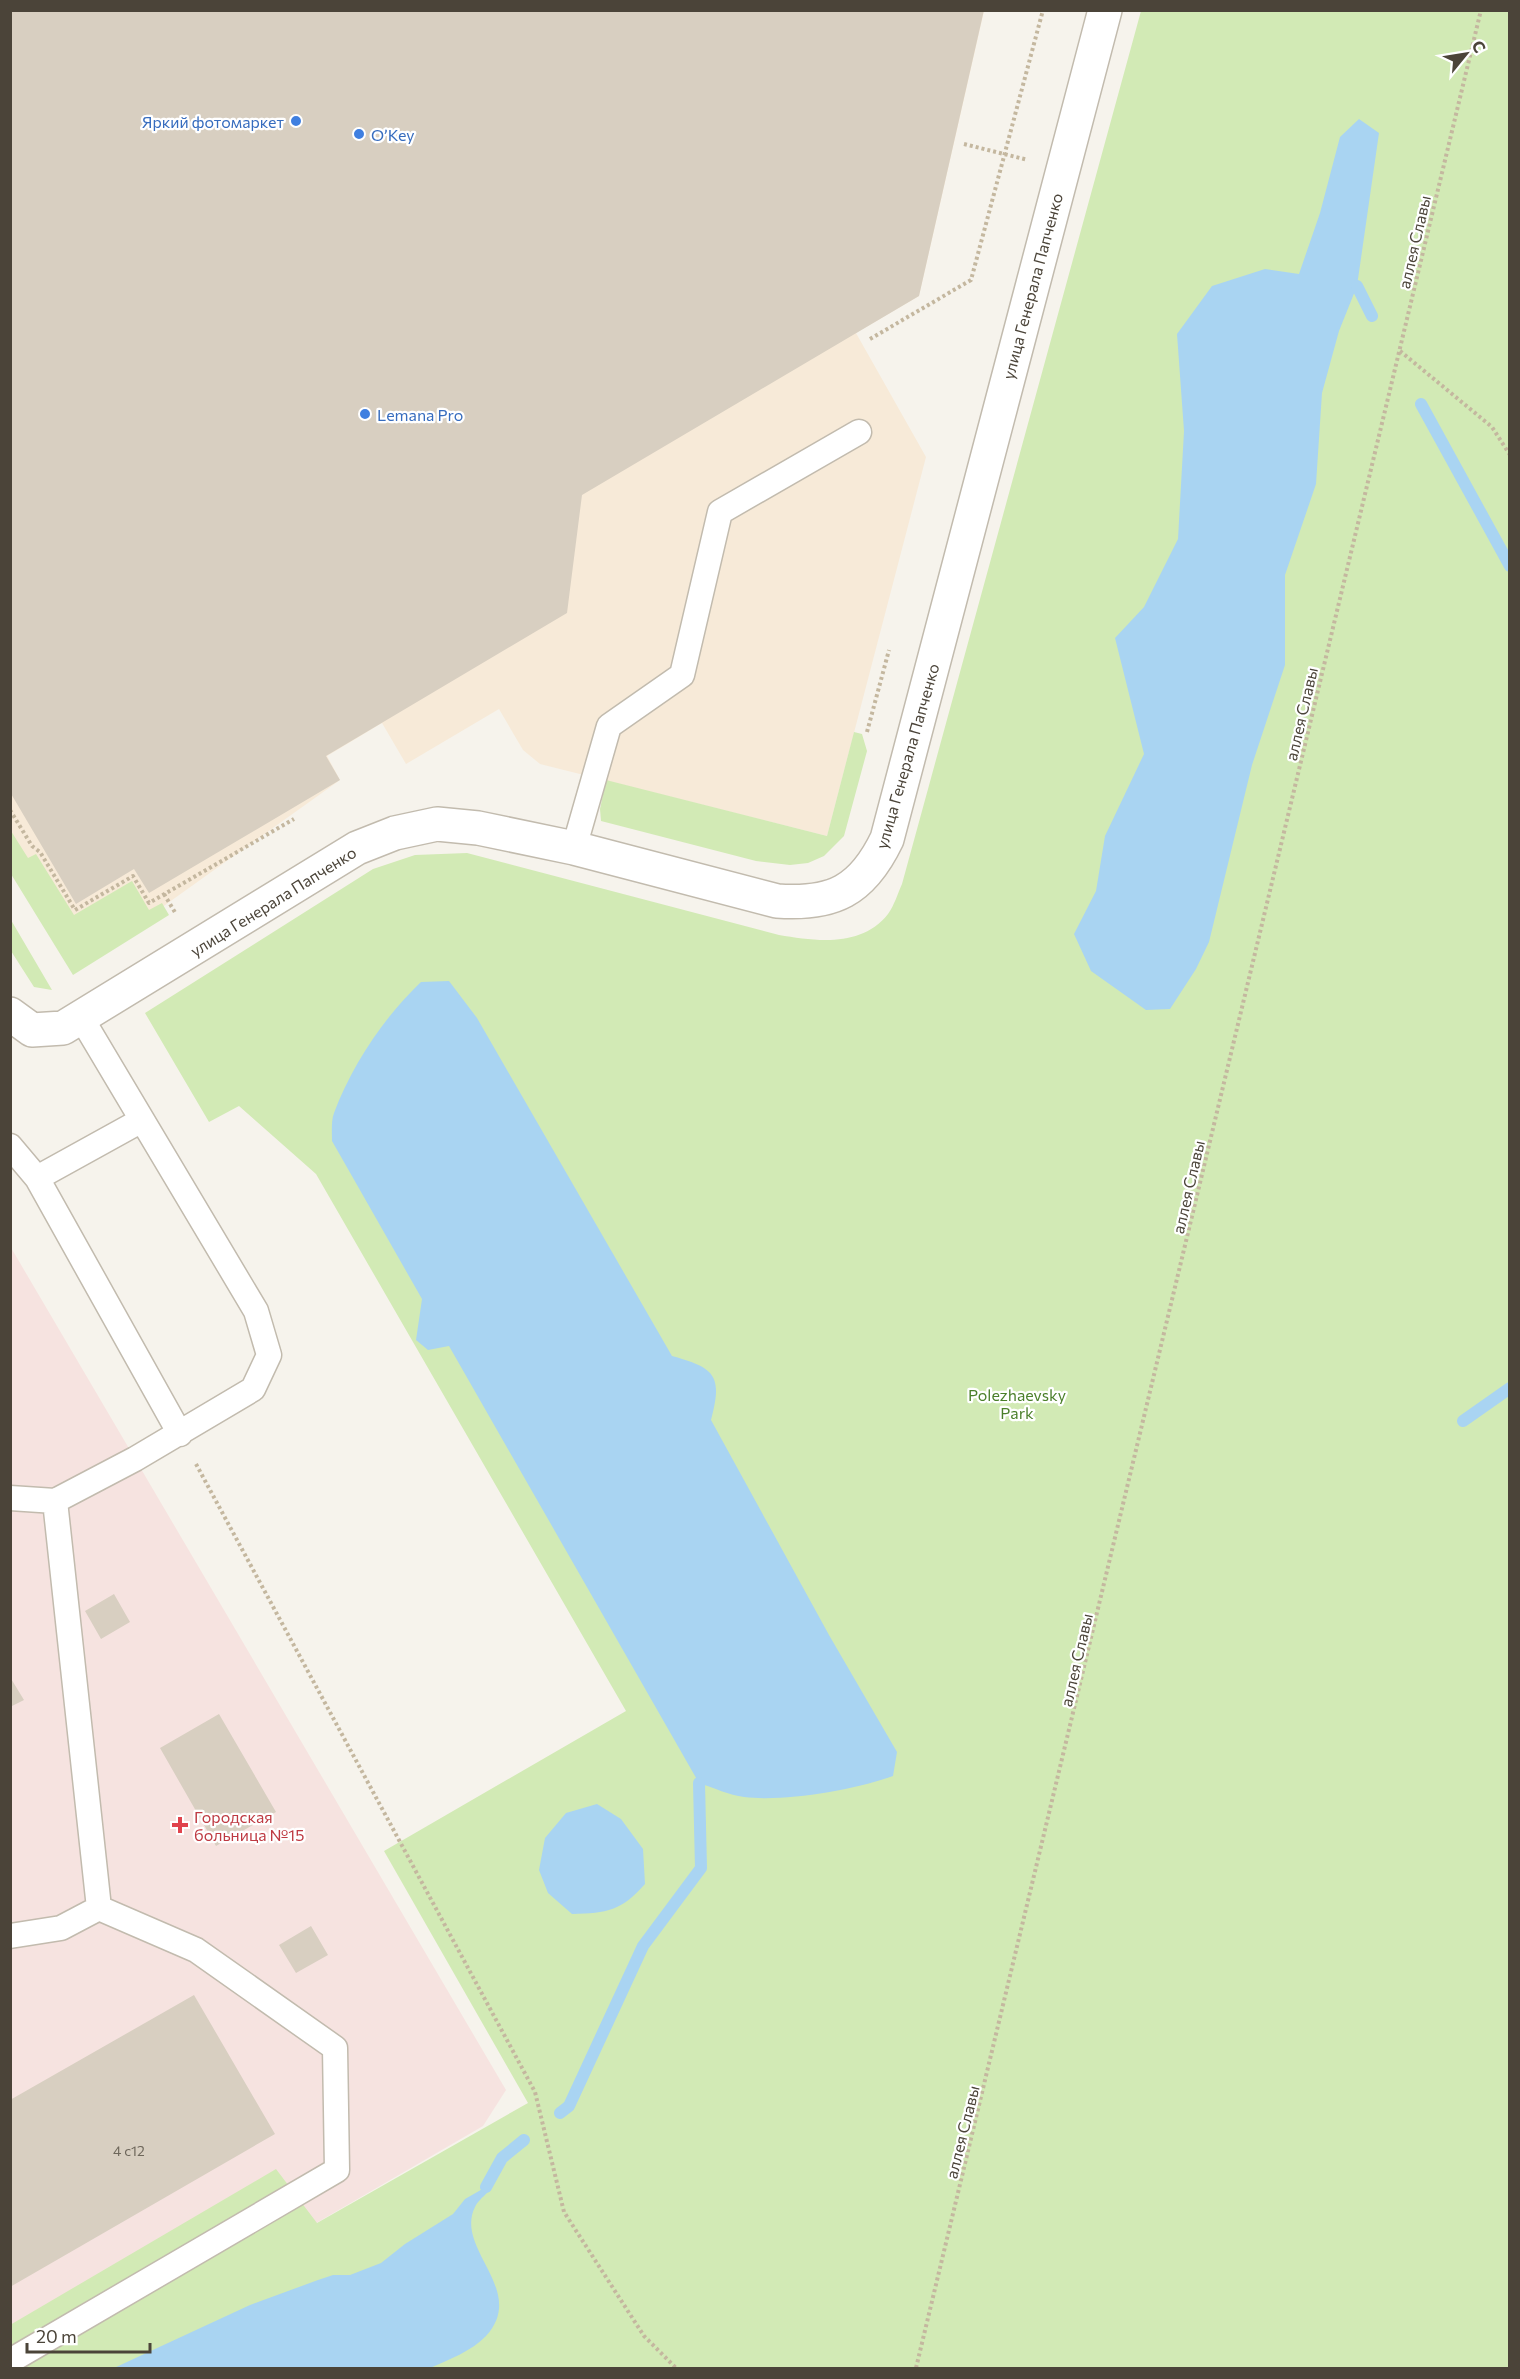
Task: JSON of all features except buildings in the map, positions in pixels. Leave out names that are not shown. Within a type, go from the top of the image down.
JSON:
[{"type":"street","name":"улица Генерала Папченко","points":[[10,1014],[32,1030],[63,1028],[82,1019],[357,848],[396,833],[438,825],[478,828],[574,848],[777,901],[806,903],[833,897],[857,884],[875,863],[886,839],[1105,10]]},
{"type":"lane","points":[[574,848],[609,726],[682,675],[720,512],[859,432]]},
{"type":"lane","points":[[10,1498],[55,1501],[180,1434],[253,1389],[269,1354],[256,1311],[82,1019]]},
{"type":"lane","points":[[37,1178],[142,1120]]},
{"type":"lane","points":[[10,1146],[37,1178],[180,1434]]},
{"type":"lane","points":[[55,1501],[99,1908]]},
{"type":"lane","points":[[10,1936],[61,1928],[99,1908]]},
{"type":"lane","points":[[10,2361],[338,2170],[335,2048],[196,1950],[99,1908]]},
{"type":"path","points":[[870,339],[971,280],[1043,10]]},
{"type":"path","name":"аллея Славы","points":[[916,2368],[1481,10]]},
{"type":"path","points":[[964,144],[1032,161]]},
{"type":"path","points":[[1400,351],[1492,427],[1509,455]]},
{"type":"path","points":[[867,732],[889,650]]},
{"type":"path","points":[[10,810],[13,819],[32,846],[40,852],[75,910],[133,876],[149,903],[294,819]]},
{"type":"path","points":[[164,894],[175,912]]},
{"type":"path","points":[[180,1434],[535,2092],[564,2212],[644,2336],[676,2368]]},
{"type":"shaded area","name":"Lemana Pro","points":[[10,11],[984,11],[919,296],[856,333],[926,457],[827,836],[540,764],[523,750],[499,709],[406,764],[382,723],[327,756],[340,780],[73,971],[11,865]]},
{"type":"shaded area","name":"Городская больница №15","points":[[10,1246],[506,2090],[483,2126],[67,2368],[11,2368]]},
{"type":"green space","name":"Polezhaevsky Park","points":[[1141,11],[1509,11],[1509,2368],[11,2368],[10,2325],[276,2169],[317,2223],[528,2103],[384,1851],[626,1711],[316,1174],[239,1106],[209,1122],[145,1013],[373,869],[415,855],[467,853],[793,937],[837,940],[851,937],[877,925],[888,914],[902,884]]},
{"type":"green space","points":[[854,732],[862,734],[867,751],[844,836],[824,856],[808,863],[790,865],[756,861],[601,821],[600,809],[606,780],[827,836]]},
{"type":"green space","points":[[11,831],[28,858],[36,854],[74,915],[132,881],[149,910],[162,903],[169,915],[73,975],[11,874]]},
{"type":"green space","points":[[11,920],[52,990],[34,987],[11,951]]},
{"type":"water","points":[[1359,119],[1379,133],[1357,286],[1339,331],[1322,393],[1316,484],[1285,575],[1285,665],[1252,765],[1209,942],[1196,969],[1170,1009],[1146,1010],[1091,971],[1074,934],[1096,891],[1105,836],[1144,754],[1115,638],[1144,607],[1178,539],[1184,431],[1177,334],[1212,286],[1265,269],[1299,274],[1320,213],[1340,137]]},
{"type":"water","points":[[449,981],[477,1018],[672,1356],[698,1365],[712,1376],[716,1393],[711,1420],[829,1635],[897,1752],[893,1776],[840,1790],[779,1798],[738,1796],[699,1783],[449,1346],[428,1350],[416,1340],[422,1299],[332,1141],[332,1123],[341,1095],[350,1077],[370,1043],[394,1010],[421,982]]},
{"type":"water","points":[[597,1804],[621,1819],[643,1849],[645,1884],[629,1900],[613,1909],[572,1914],[548,1893],[539,1870],[545,1838],[566,1813]]},
{"type":"water","points":[[486,2187],[487,2193],[476,2205],[471,2223],[474,2238],[495,2286],[499,2302],[497,2319],[486,2336],[467,2351],[430,2368],[114,2368],[250,2305],[333,2275],[350,2275],[381,2263],[405,2244],[453,2214],[465,2199]]},
{"type":"waterway","points":[[1357,286],[1372,316]]},
{"type":"waterway","points":[[1421,404],[1510,566]]},
{"type":"waterway","points":[[1463,1421],[1510,1388]]},
{"type":"waterway","points":[[560,2113],[569,2106],[643,1946],[701,1868],[699,1783]]},
{"type":"waterway","points":[[486,2187],[502,2158],[524,2140]]},
{"type":"place","name":"Яркий фотомаркет","points":[[296,121]]},
{"type":"place","name":"O’Key","points":[[359,134]]},
{"type":"place","name":"Lemana Pro","points":[[365,414]]},
{"type":"place","name":"Городская больница №15","points":[[180,1825]]}]
